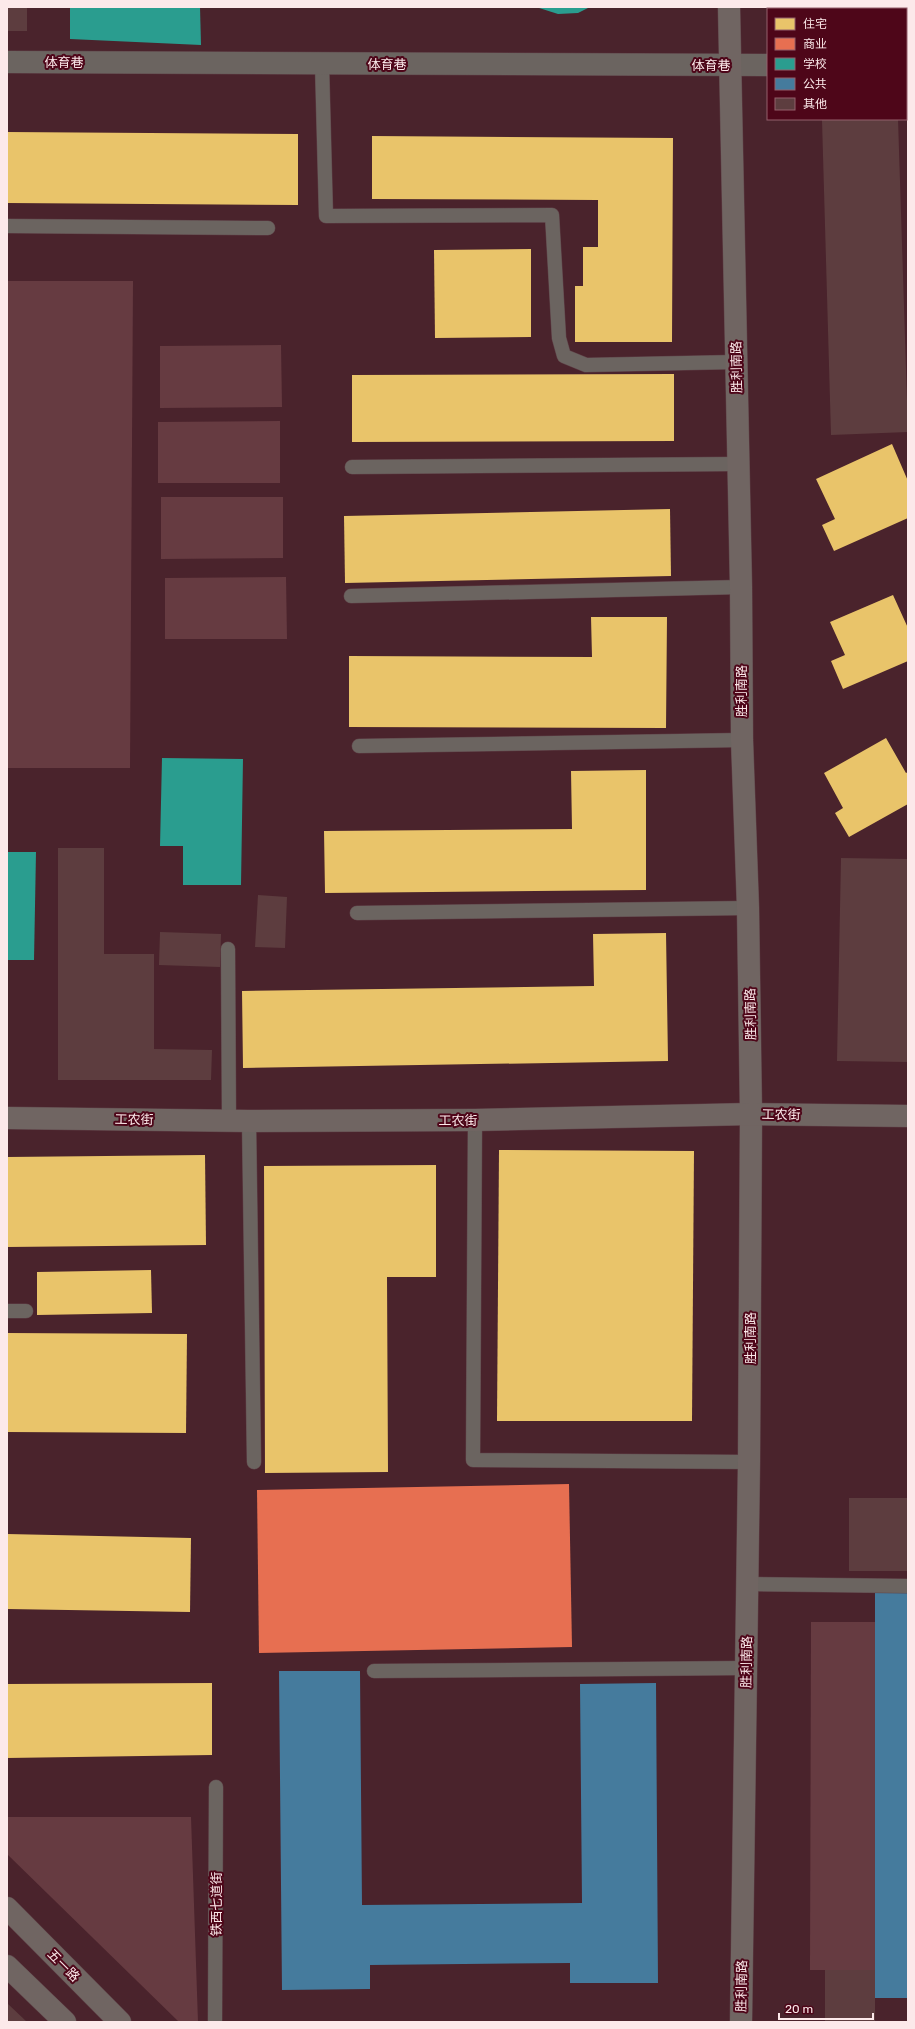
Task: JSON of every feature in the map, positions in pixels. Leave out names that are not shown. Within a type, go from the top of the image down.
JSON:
[{"type":"main road","name":"胜利南路","points":[[729,7],[737,464],[741,587],[742,740],[748,908],[751,1114],[750,1462],[741,2022]]},
{"type":"main road","name":"工农街","points":[[7,1118],[239,1121],[475,1120],[751,1114],[908,1116]]},
{"type":"main road","name":"五一路","points":[[7,1908],[120,2022]]},
{"type":"main road","points":[[7,1966],[65,2022]]},
{"type":"street","name":"体育巷","points":[[7,62],[767,65]]},
{"type":"lane","points":[[322,64],[326,216],[552,215],[559,338],[564,356],[586,365],[736,362]]},
{"type":"lane","points":[[7,226],[268,228]]},
{"type":"lane","points":[[352,467],[737,464]]},
{"type":"lane","points":[[351,596],[741,587]]},
{"type":"lane","points":[[359,746],[742,740]]},
{"type":"lane","points":[[357,913],[748,908]]},
{"type":"lane","points":[[228,948],[239,1121],[254,1462]]},
{"type":"lane","points":[[475,1120],[473,1460],[750,1462]]},
{"type":"lane","points":[[7,1311],[26,1311]]},
{"type":"lane","points":[[748,1584],[908,1586]]},
{"type":"lane","points":[[374,1671],[746,1668]]},
{"type":"lane","name":"铁西七道街","points":[[216,1787],[216,2022]]},
{"type":"shaded area","points":[[7,281],[133,281],[130,768],[7,768]]},
{"type":"shaded area","points":[[281,345],[282,407],[160,408],[160,346]]},
{"type":"shaded area","points":[[280,421],[280,483],[158,483],[158,422]]},
{"type":"shaded area","points":[[161,497],[283,497],[283,558],[161,559]]},
{"type":"shaded area","points":[[286,577],[287,639],[165,639],[165,578]]},
{"type":"shaded area","points":[[811,1622],[876,1622],[875,1970],[810,1970]]},
{"type":"shaded area","points":[[7,1817],[191,1817],[198,2022],[179,2022],[7,1854]]},
{"type":"building: 住宅","points":[[908,7],[908,43],[907,8],[812,8]]},
{"type":"building: 住宅","points":[[7,132],[298,134],[298,205],[7,203]]},
{"type":"building: 住宅","points":[[372,136],[673,138],[672,342],[575,342],[575,286],[583,286],[583,247],[598,247],[598,200],[372,199]]},
{"type":"building: 住宅","points":[[531,249],[531,337],[435,338],[434,250]]},
{"type":"building: 住宅","points":[[674,374],[674,441],[352,442],[352,375]]},
{"type":"building: 住宅","points":[[892,444],[908,481],[908,518],[834,551],[822,525],[835,519],[816,479]]},
{"type":"building: 住宅","points":[[670,509],[671,576],[345,583],[344,516]]},
{"type":"building: 住宅","points":[[893,595],[908,628],[908,661],[843,689],[831,661],[845,655],[830,622]]},
{"type":"building: 住宅","points":[[591,617],[667,617],[666,728],[349,727],[349,656],[592,657]]},
{"type":"building: 住宅","points":[[886,738],[906,773],[908,772],[908,804],[849,837],[835,813],[843,808],[824,773]]},
{"type":"building: 住宅","points":[[646,770],[646,890],[325,893],[324,831],[572,829],[571,771]]},
{"type":"building: 住宅","points":[[666,933],[668,1061],[243,1068],[242,991],[594,986],[593,934]]},
{"type":"building: 住宅","points":[[499,1150],[694,1151],[692,1421],[497,1421]]},
{"type":"building: 住宅","points":[[205,1155],[206,1245],[7,1247],[7,1157]]},
{"type":"building: 住宅","points":[[436,1165],[436,1277],[387,1277],[388,1472],[265,1473],[264,1166]]},
{"type":"building: 住宅","points":[[151,1270],[152,1313],[37,1315],[37,1272]]},
{"type":"building: 住宅","points":[[7,1333],[187,1334],[186,1433],[7,1432]]},
{"type":"building: 住宅","points":[[7,1534],[191,1538],[190,1612],[7,1609]]},
{"type":"building: 住宅","points":[[212,1683],[212,1755],[7,1758],[7,1684]]},
{"type":"building: 商业","points":[[569,1484],[572,1647],[259,1653],[257,1490]]},
{"type":"building: 学校","points":[[70,7],[200,7],[201,45],[70,39]]},
{"type":"building: 学校","points":[[536,7],[590,7],[578,13],[558,14]]},
{"type":"building: 学校","points":[[162,758],[243,759],[241,885],[183,885],[183,846],[160,846]]},
{"type":"building: 学校","points":[[7,852],[36,852],[34,960],[7,960]]},
{"type":"building: 公共","points":[[875,1592],[908,1592],[908,1998],[875,1998]]},
{"type":"building: 公共","points":[[279,1671],[360,1671],[362,1905],[582,1903],[580,1684],[656,1683],[658,1983],[570,1983],[570,1963],[370,1965],[370,1989],[282,1990]]},
{"type":"building: 其他","points":[[7,7],[27,7],[27,31],[7,31]]},
{"type":"building: 其他","points":[[822,120],[898,120],[908,432],[831,435]]},
{"type":"building: 其他","points":[[58,848],[104,848],[104,954],[154,954],[154,1049],[212,1050],[211,1080],[58,1080]]},
{"type":"building: 其他","points":[[841,858],[908,859],[908,1062],[837,1061]]},
{"type":"building: 其他","points":[[258,895],[287,897],[285,948],[255,947]]},
{"type":"building: 其他","points":[[160,932],[221,934],[220,967],[159,965]]},
{"type":"building: 其他","points":[[849,1498],[908,1498],[908,1571],[849,1571]]},
{"type":"building: 其他","points":[[825,1970],[875,1970],[875,2022],[825,2022]]},
{"type":"building: 其他","points":[[7,2003],[27,2022],[7,2022]]}]
